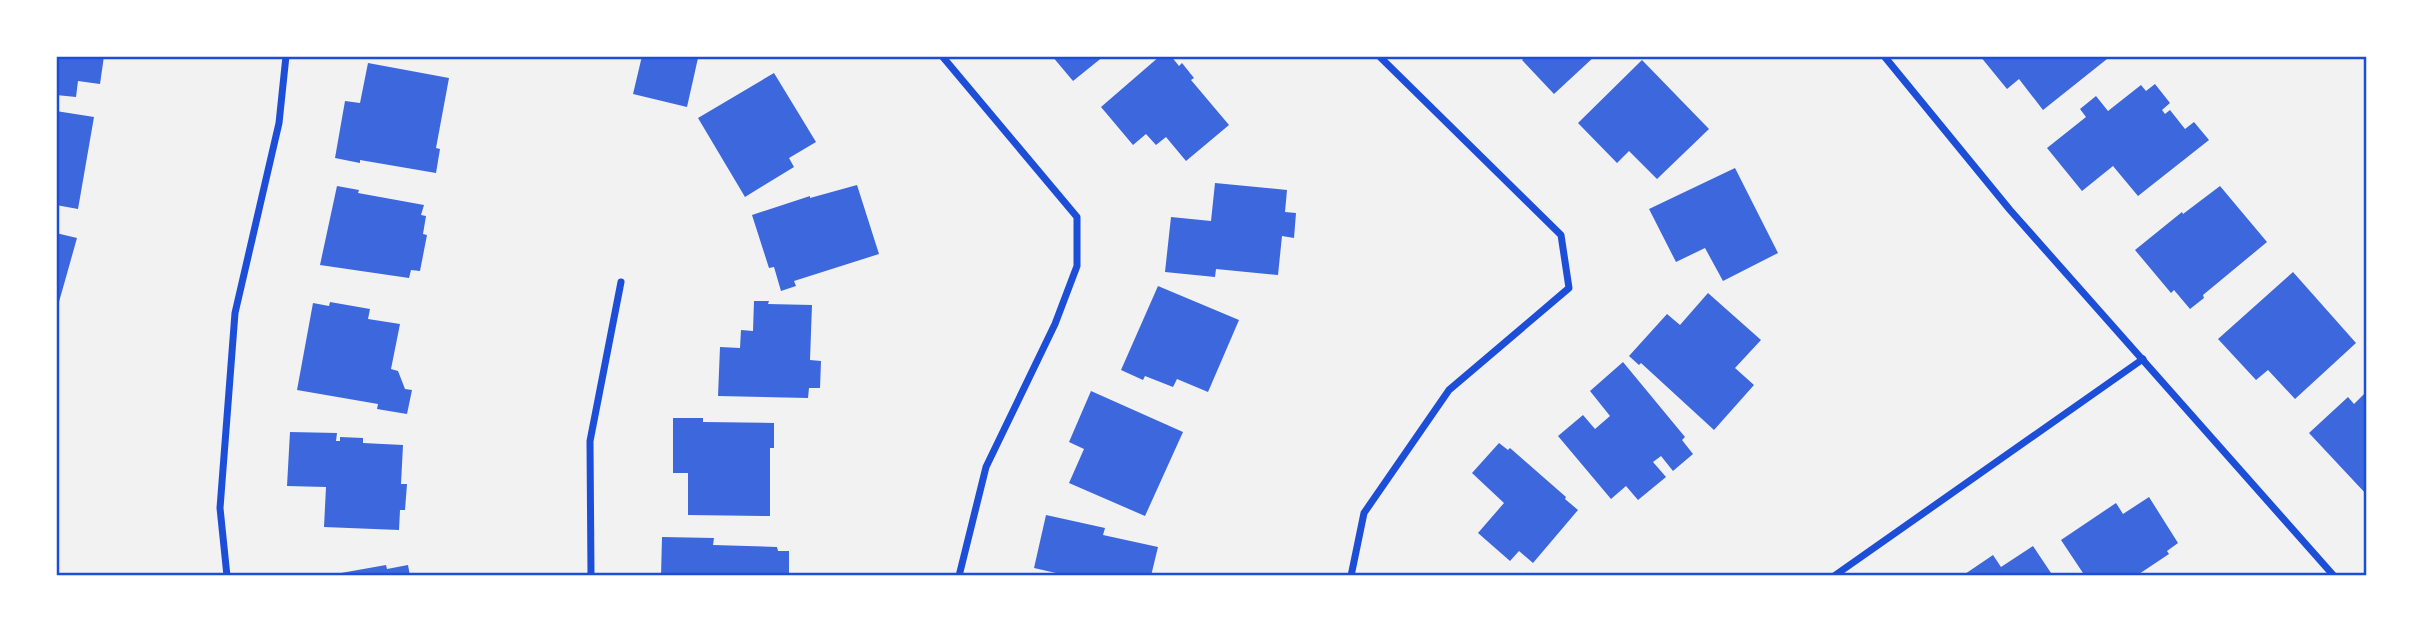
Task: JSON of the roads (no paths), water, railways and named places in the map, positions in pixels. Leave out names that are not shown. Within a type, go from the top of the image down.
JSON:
[{"type":"street","points":[[227,576],[220,508],[235,313],[279,123],[286,56]]},
{"type":"street","points":[[942,56],[1077,217],[1077,266],[1055,324],[986,467],[959,576]]},
{"type":"street","points":[[1351,576],[1364,513],[1449,390],[1569,288],[1561,235],[1379,56]]},
{"type":"street","points":[[1884,56],[2010,211],[2334,576]]},
{"type":"street","points":[[591,576],[590,441],[621,282]]},
{"type":"street","points":[[1834,576],[2143,359]]}]
